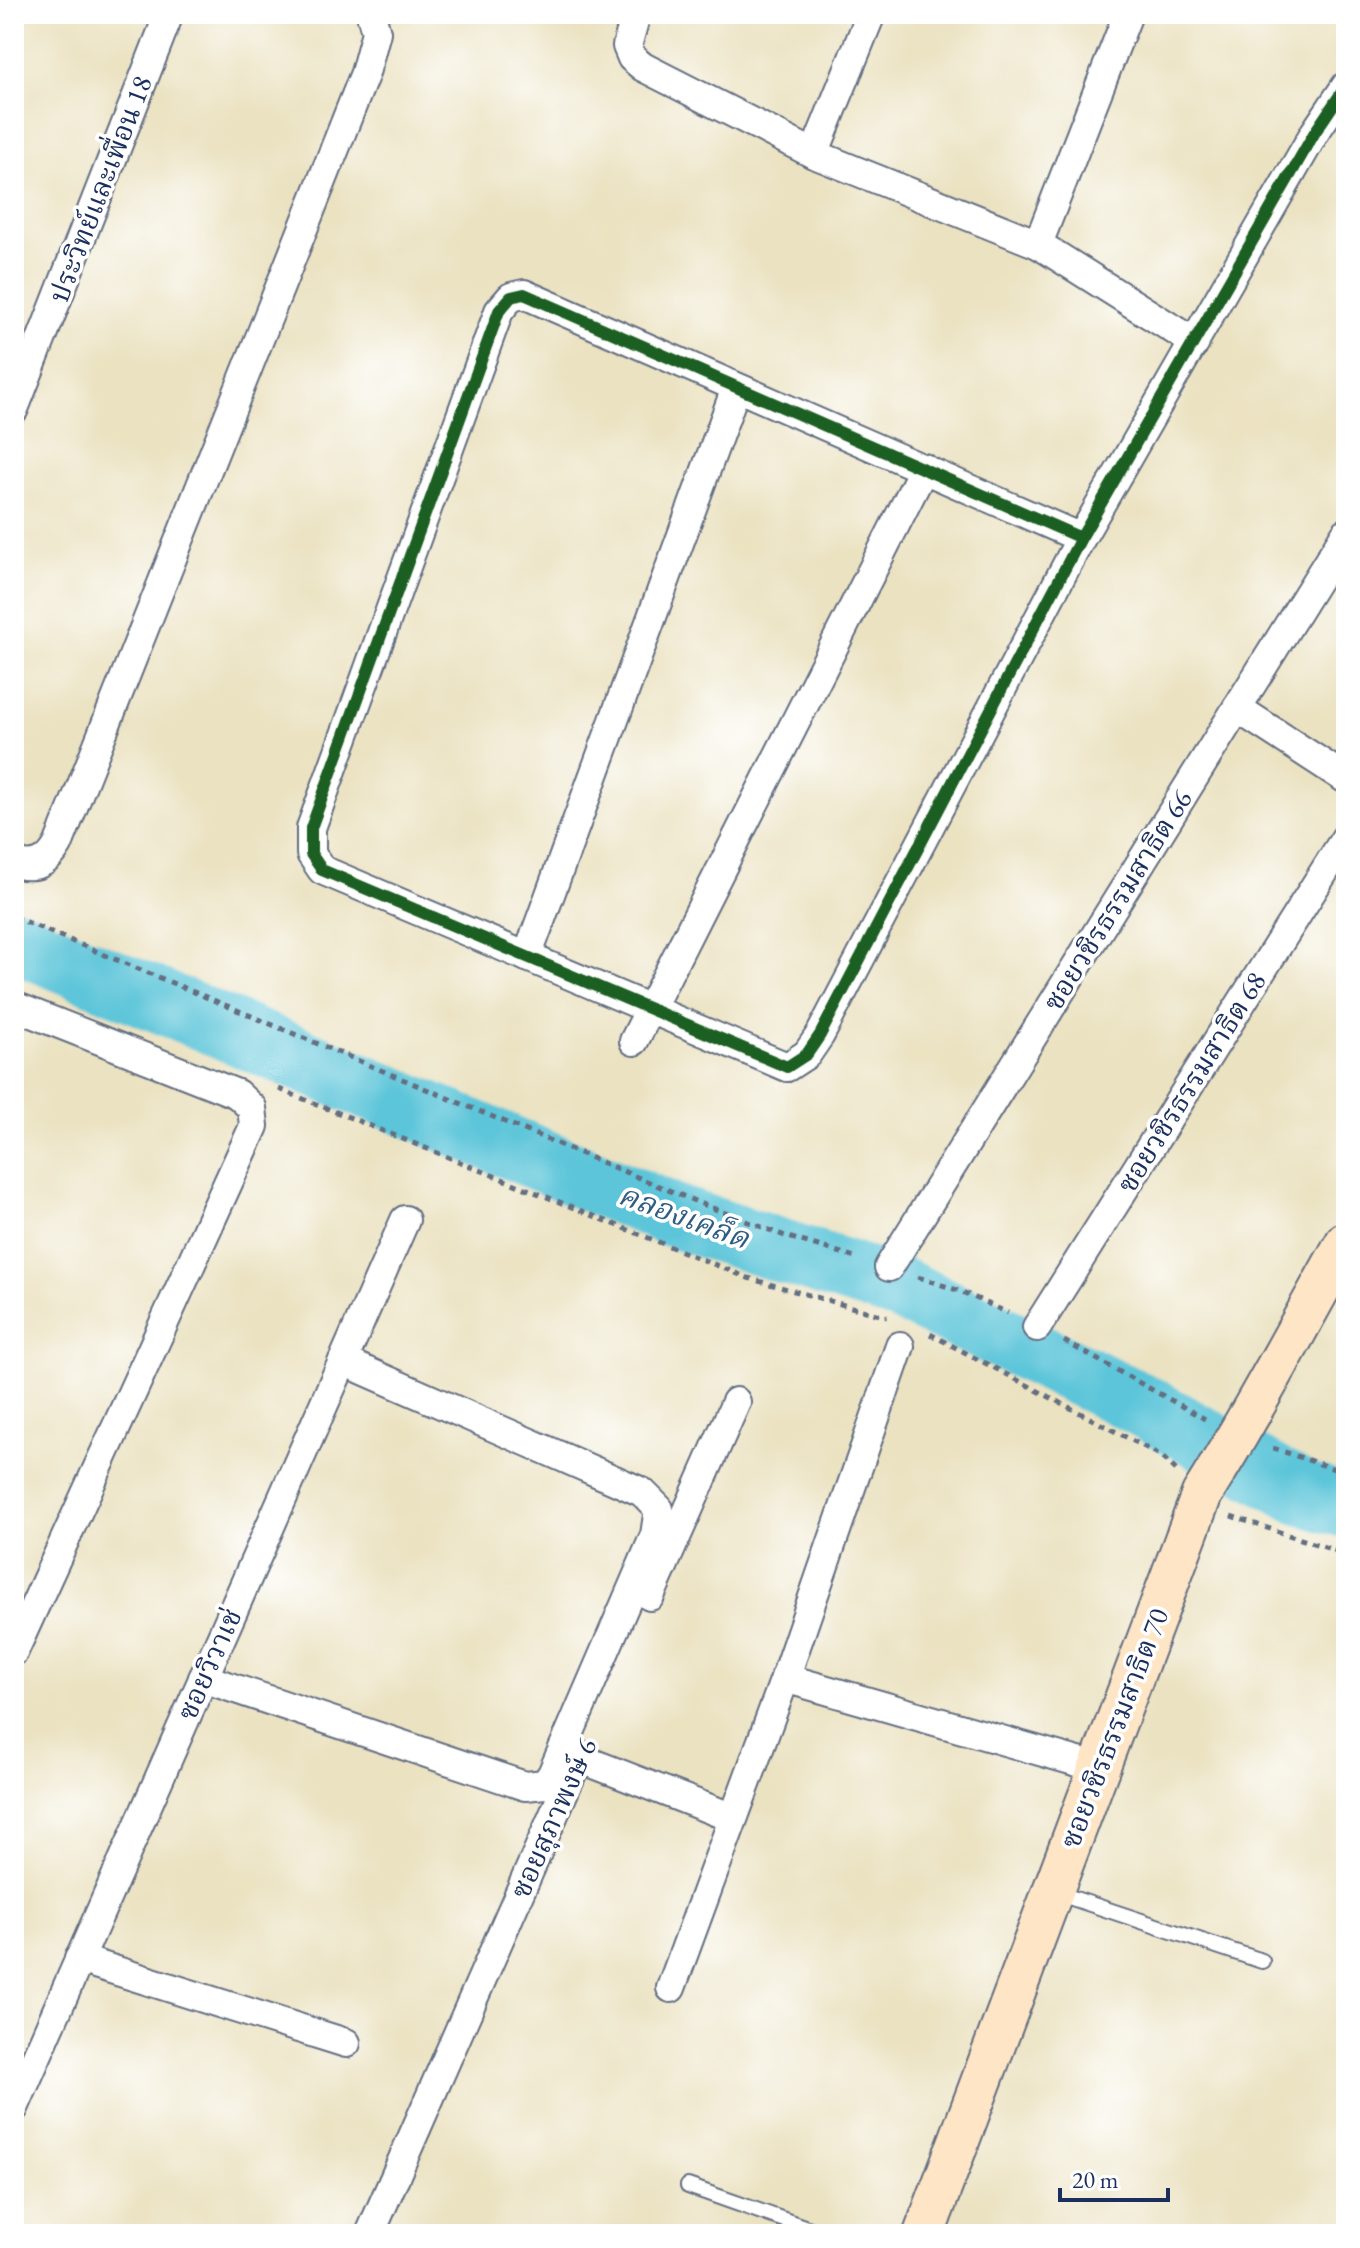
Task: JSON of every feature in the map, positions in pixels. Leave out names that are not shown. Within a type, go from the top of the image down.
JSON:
[{"type":"street","name":"ประวิทย์และเพื่อน 18","points":[[14,409],[169,14]]},
{"type":"street","points":[[14,863],[29,868],[49,860],[58,845],[365,73],[376,32],[371,14]]},
{"type":"street","points":[[636,14],[627,46],[632,58],[643,67],[814,154],[1038,244],[1195,343]]},
{"type":"street","points":[[814,154],[871,14]]},
{"type":"street","points":[[1038,244],[1128,14]]},
{"type":"street","points":[[1081,538],[524,294],[511,297],[499,311],[311,828],[311,854],[322,870],[787,1067],[807,1054],[820,1035],[1081,538],[1315,132],[1346,86]]},
{"type":"street","points":[[527,957],[736,388]]},
{"type":"street","points":[[634,1041],[924,468]]},
{"type":"street","name":"ซอยวชิรธรรมสาธิต 66","points":[[889,1267],[1346,533]]},
{"type":"street","points":[[1237,708],[1346,779]]},
{"type":"street","name":"ซอยวชิรธรรมสาธิต 68","points":[[1037,1327],[1346,837]]},
{"type":"street","points":[[14,1006],[237,1094],[252,1108],[254,1126],[14,1651]]},
{"type":"street","name":"ซอยวิวาเช่","points":[[14,2108],[405,1220]]},
{"type":"street","name":"ซอยวชิรธรรมสาธิต 70","points":[[924,2234],[1202,1494],[1238,1437],[1346,1242]]},
{"type":"street","points":[[671,1988],[909,1337]]},
{"type":"street","points":[[203,1678],[525,1786],[545,1784],[552,1774],[655,1535],[659,1509],[642,1492],[343,1361]]},
{"type":"street","name":"ซอยสุภาพงษ์ 6","points":[[370,2234],[736,1402]]},
{"type":"street","points":[[785,1678],[1099,1768]]},
{"type":"street","points":[[579,1758],[733,1818]]},
{"type":"street","points":[[79,1959],[346,2043]]},
{"type":"lane","points":[[1053,1891],[1262,1961]]},
{"type":"lane","points":[[688,2186],[824,2234]]},
{"type":"path","points":[[14,917],[697,1202],[785,1236],[960,1291],[1037,1327],[1238,1437],[1346,1473]]},
{"type":"path","points":[[273,1087],[748,1278],[890,1318]]},
{"type":"path","points":[[909,1337],[1160,1455],[1202,1494],[1215,1511],[1346,1554]]},
{"type":"waterway","name":"คลองเคล็ด","points":[[14,940],[682,1219],[900,1289],[1142,1405],[1303,1494],[1346,1506]]},
{"type":"cycle path","points":[[1081,538],[524,294],[511,297],[499,311],[311,828],[311,854],[322,870],[787,1067],[807,1054],[820,1035],[1081,538],[1315,132],[1346,86]]}]
